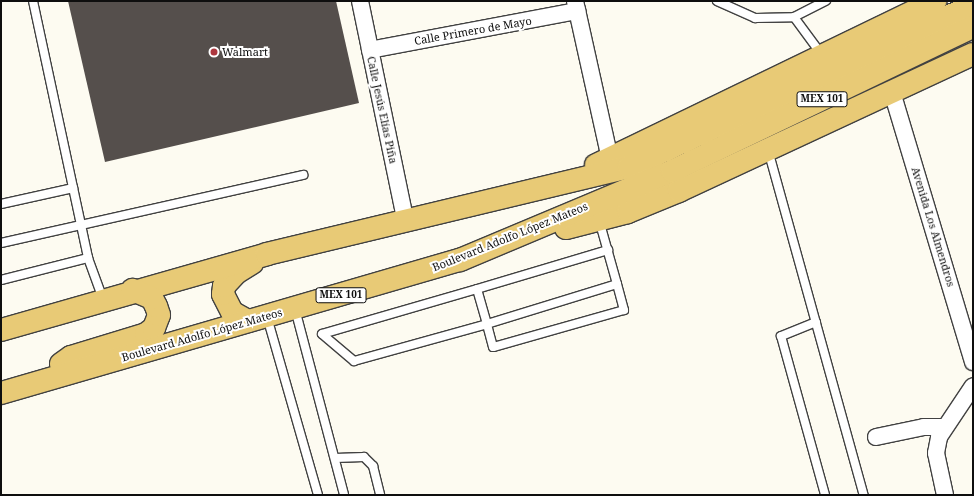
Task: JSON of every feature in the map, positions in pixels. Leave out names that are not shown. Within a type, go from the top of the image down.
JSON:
[{"type":"main road","points":[[530,190],[610,160],[822,55],[936,1]]},
{"type":"main road","name":"MEX 101","points":[[1,330],[133,290],[267,254],[405,219],[629,167],[673,148],[973,4]]},
{"type":"main road","name":"Boulevard Adolfo López Mateos","points":[[1,393],[460,260],[672,171],[973,27]]},
{"type":"main road","points":[[460,260],[599,219],[628,212],[680,191],[973,54]]},
{"type":"main road","points":[[257,319],[232,312],[224,302],[224,286],[236,273],[267,254]]},
{"type":"main road","points":[[36,383],[71,357],[146,334],[154,328],[159,315],[152,298],[133,290]]},
{"type":"street","name":"Calle Jesús Elías Piña","points":[[360,1],[405,219]]},
{"type":"street","name":"Calle Primero de Mayo","points":[[370,50],[576,6]]},
{"type":"street","points":[[576,6],[610,160]]},
{"type":"street","name":"Avenida Los Almendros","points":[[892,92],[973,362]]},
{"type":"street","points":[[945,495],[936,453],[943,427],[972,393]]},
{"type":"street","points":[[876,437],[924,427],[943,427]]},
{"type":"lane","points":[[33,1],[88,258],[103,299]]},
{"type":"lane","points":[[717,1],[755,18],[794,17],[826,1]]},
{"type":"lane","points":[[794,17],[822,55]]},
{"type":"lane","points":[[768,149],[864,495]]},
{"type":"lane","points":[[1,243],[303,175]]},
{"type":"lane","points":[[1,204],[73,188]]},
{"type":"lane","points":[[477,289],[493,347],[624,310],[599,219]]},
{"type":"lane","points":[[608,250],[322,334],[354,361],[487,324],[617,284]]},
{"type":"lane","points":[[1,280],[88,258]]},
{"type":"lane","points":[[295,308],[344,495]]},
{"type":"lane","points":[[257,319],[318,495]]},
{"type":"lane","points":[[816,322],[781,336],[825,495]]},
{"type":"lane","points":[[335,458],[364,456],[373,466],[380,495]]},
{"type":"building","name":"Walmart","points":[[68,1],[336,1],[359,103],[105,162]]},
{"type":"place","name":"Walmart","points":[[214,52]]}]
